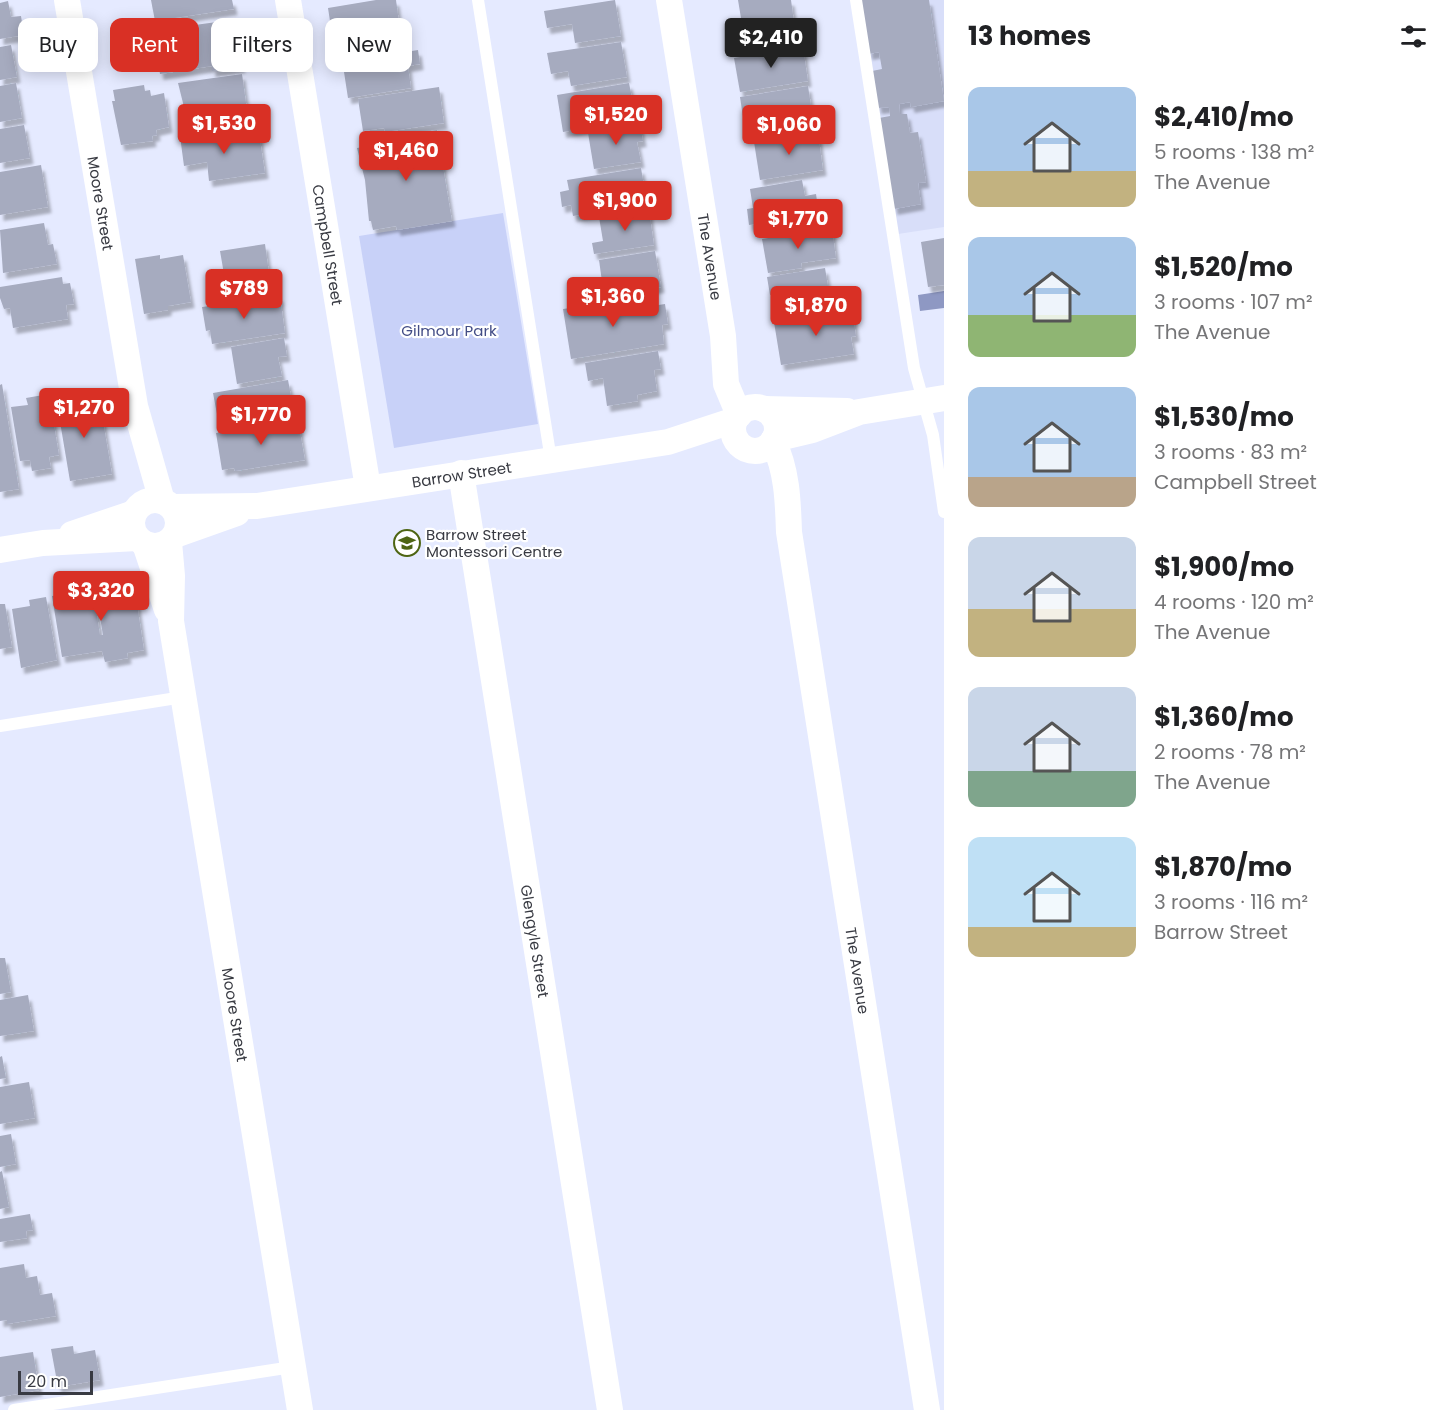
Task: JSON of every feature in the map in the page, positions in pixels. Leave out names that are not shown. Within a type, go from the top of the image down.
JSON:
[{"type":"street","name":"Moore Street","points":[[67,0],[152,506]]},
{"type":"street","name":"Campbell Street","points":[[288,0],[368,488]]},
{"type":"street","name":"The Avenue","points":[[669,0],[723,336],[789,532],[927,1410]]},
{"type":"street","name":"Barrow Street","points":[[43,543],[152,506],[257,506],[754,428],[812,430],[859,412],[933,400]]},
{"type":"street","name":"Glengyle Street","points":[[461,473],[610,1410]]},
{"type":"street","points":[[152,506],[178,520],[156,540],[132,526],[152,506]]},
{"type":"street","name":"Barrow Street","points":[[0,550],[43,543],[156,540],[257,506]]},
{"type":"street","name":"Moore Street","points":[[156,540],[300,1410]]},
{"type":"lane","points":[[478,0],[551,460]]},
{"type":"lane","points":[[856,0],[914,368],[933,400],[933,435],[944,512]]},
{"type":"lane","points":[[0,726],[183,697]]},
{"type":"lane","points":[[15,1410],[292,1367]]},
{"type":"shaded area","points":[[861,0],[944,0],[944,227],[898,234]]},
{"type":"shaded area","points":[[944,291],[944,308],[920,311],[918,295]]},
{"type":"green space","name":"Gilmour Park","points":[[503,213],[538,424],[394,448],[359,236]]},
{"type":"building","points":[[151,0],[232,0],[234,9],[175,18],[154,18]]},
{"type":"building","points":[[376,0],[396,0],[398,18],[330,18],[328,8]]},
{"type":"building","points":[[615,0],[621,36],[575,43],[572,24],[547,28],[544,11]]},
{"type":"building","points":[[738,0],[791,0],[795,29],[768,33],[770,44],[746,48]]},
{"type":"building","points":[[861,0],[929,0],[944,101],[911,107],[910,102],[899,104],[900,114],[907,114],[910,133],[918,132],[926,182],[918,183],[921,204],[894,209],[879,118],[890,116],[889,107],[878,108],[872,71],[882,69],[879,52],[869,54]]},
{"type":"building","points":[[8,1],[11,17],[21,16],[21,18],[18,18],[18,36],[0,39],[0,3]]},
{"type":"building","points":[[211,23],[211,66],[199,68],[199,24]]},
{"type":"building","points":[[621,42],[627,77],[571,86],[568,71],[551,74],[547,53]]},
{"type":"building","points":[[11,45],[17,77],[0,80],[0,47]]},
{"type":"building","points":[[803,47],[808,81],[740,92],[734,58]]},
{"type":"building","points":[[418,50],[420,64],[412,65],[412,51]]},
{"type":"building","points":[[344,72],[409,72],[411,88],[348,98]]},
{"type":"building","points":[[242,74],[247,110],[187,119],[178,83]]},
{"type":"building","points":[[16,83],[22,118],[0,122],[0,86]]},
{"type":"building","points":[[629,83],[635,114],[605,119],[605,125],[563,132],[557,95]]},
{"type":"building","points":[[144,85],[145,91],[150,90],[151,96],[164,93],[169,127],[156,130],[157,135],[152,136],[153,141],[121,145],[112,101],[115,101],[113,90]]},
{"type":"building","points":[[808,86],[814,126],[746,137],[740,97]]},
{"type":"building","points":[[439,87],[444,123],[385,132],[384,128],[363,131],[358,99]]},
{"type":"building","points":[[640,124],[643,141],[637,142],[641,162],[594,169],[588,133]]},
{"type":"building","points":[[24,125],[30,158],[0,163],[0,129]]},
{"type":"building","points":[[437,130],[452,221],[397,230],[396,226],[373,230],[371,221],[369,221],[365,180],[357,148],[392,142],[392,138]]},
{"type":"building","points":[[215,131],[216,139],[259,133],[265,173],[209,181],[207,162],[184,166],[180,136]]},
{"type":"building","points":[[818,132],[823,170],[760,180],[754,142]]},
{"type":"building","points":[[41,165],[48,207],[0,215],[0,172]]},
{"type":"building","points":[[641,168],[647,204],[573,216],[571,205],[562,207],[560,192],[569,190],[567,180]]},
{"type":"building","points":[[802,180],[805,196],[816,194],[819,214],[749,225],[747,209],[753,208],[750,189]]},
{"type":"building","points":[[649,210],[654,245],[594,254],[592,243],[603,241],[599,217]]},
{"type":"building","points":[[44,223],[48,245],[53,244],[57,264],[3,273],[0,230]]},
{"type":"building","points":[[832,228],[836,258],[801,263],[802,268],[768,273],[762,239]]},
{"type":"building","points":[[944,238],[944,285],[928,287],[921,242]]},
{"type":"building","points":[[265,244],[270,280],[254,282],[255,289],[209,296],[206,277],[224,274],[220,251]]},
{"type":"building","points":[[655,251],[661,287],[604,296],[599,260]]},
{"type":"building","points":[[160,255],[160,259],[183,255],[191,302],[168,306],[168,310],[144,314],[135,259]]},
{"type":"building","points":[[825,268],[829,292],[836,291],[838,305],[785,314],[781,293],[770,295],[767,277]]},
{"type":"building","points":[[62,277],[63,284],[70,283],[74,304],[66,305],[68,319],[13,328],[10,308],[4,309],[0,298],[0,287]]},
{"type":"building","points":[[280,296],[285,333],[212,344],[210,330],[206,331],[202,307]]},
{"type":"building","points":[[617,297],[619,311],[665,304],[668,324],[662,325],[664,344],[571,359],[563,309],[577,307],[577,304]]},
{"type":"building","points":[[852,309],[856,336],[851,337],[854,354],[781,365],[774,322]]},
{"type":"building","points":[[284,338],[287,356],[278,357],[282,376],[237,384],[231,347]]},
{"type":"building","points":[[658,351],[661,369],[654,370],[657,391],[637,395],[638,401],[607,406],[603,378],[588,381],[585,363]]},
{"type":"building","points":[[288,380],[295,418],[220,430],[213,393]]},
{"type":"building","points":[[2,384],[19,489],[0,492],[0,385]]},
{"type":"building","points":[[49,394],[59,455],[49,457],[51,468],[32,471],[30,460],[20,461],[11,407],[28,405],[26,398]]},
{"type":"building","points":[[99,397],[112,474],[70,481],[57,404]]},
{"type":"building","points":[[298,420],[305,460],[235,471],[234,468],[222,470],[216,433]]},
{"type":"building","points":[[133,577],[144,650],[127,653],[128,658],[105,662],[102,651],[62,657],[52,596],[68,594],[69,600],[94,596],[100,635],[103,635],[94,583]]},
{"type":"building","points":[[46,597],[57,660],[21,668],[12,609],[30,606],[29,600]]},
{"type":"building","points":[[0,604],[5,604],[12,647],[0,649]]},
{"type":"building","points":[[0,958],[5,958],[11,992],[0,994]]},
{"type":"building","points":[[28,995],[34,1031],[0,1036],[0,1000]]},
{"type":"building","points":[[2,1056],[6,1078],[0,1079],[0,1057]]},
{"type":"building","points":[[29,1082],[35,1118],[0,1124],[0,1087]]},
{"type":"building","points":[[11,1134],[16,1164],[0,1167],[0,1136]]},
{"type":"building","points":[[2,1171],[9,1207],[0,1209],[0,1172]]},
{"type":"building","points":[[30,1214],[33,1230],[26,1231],[27,1238],[0,1242],[0,1219]]},
{"type":"building","points":[[24,1264],[26,1278],[37,1276],[40,1295],[52,1293],[56,1316],[7,1324],[7,1320],[0,1321],[0,1268]]},
{"type":"building","points":[[73,1346],[74,1354],[95,1350],[100,1380],[58,1387],[51,1349]]},
{"type":"building","points":[[33,1352],[39,1390],[0,1397],[0,1357]]},
{"type":"place","name":"Barrow Street Montessori Centre","points":[[407,543]]}]
